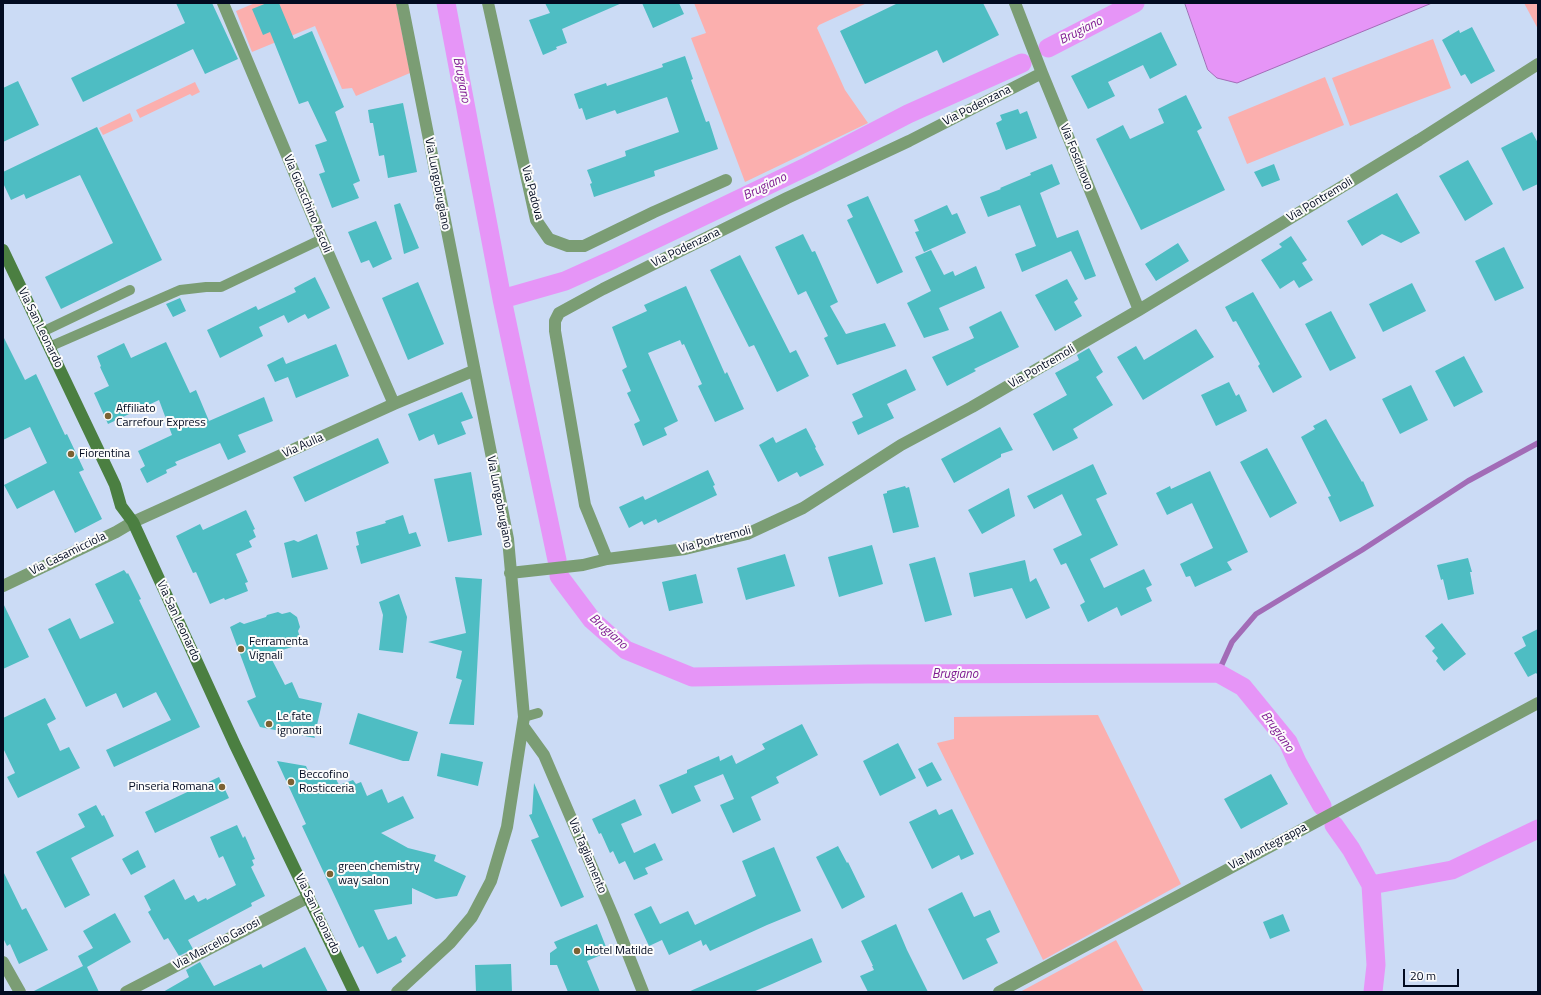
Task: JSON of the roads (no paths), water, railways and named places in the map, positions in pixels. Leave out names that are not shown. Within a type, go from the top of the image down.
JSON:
[{"type":"main road","name":"Via San Leonardo","points":[[3,250],[115,485],[122,506],[133,522],[181,630],[354,992]]},
{"type":"street","name":"Via Gioacchino Ascoli","points":[[223,3],[322,239],[394,404]]},
{"type":"street","name":"Via Lungobrugiano","points":[[396,992],[450,943],[472,917],[491,881],[507,827],[523,721],[508,539],[473,371],[402,3]]},
{"type":"street","name":"Via Padova","points":[[488,3],[536,220],[549,238],[568,246],[584,246],[654,212],[726,180]]},
{"type":"street","name":"Via Fosdinovo","points":[[1015,3],[1042,74],[1138,310]]},
{"type":"street","name":"Via Pontremoli","points":[[510,573],[583,565],[608,559],[686,549],[747,534],[803,508],[901,446],[978,404],[1138,310],[1419,140],[1538,64]]},
{"type":"street","name":"Via Podenzana","points":[[608,559],[585,505],[555,331],[555,321],[559,313],[603,289],[780,202],[909,141],[1042,74]]},
{"type":"street","name":"Via Aulla","points":[[133,522],[394,404],[473,371]]},
{"type":"street","name":"Via Casamicciola","points":[[3,586],[116,532],[133,522]]},
{"type":"street","name":"Via Montegrappa","points":[[999,992],[1538,703]]},
{"type":"street","name":"Via Tagliamento","points":[[523,721],[544,755],[613,916],[643,992]]},
{"type":"street","name":"Via Marcello Garosi","points":[[126,992],[309,897]]},
{"type":"street","points":[[3,962],[20,992]]},
{"type":"lane","points":[[49,347],[180,290],[221,287],[322,239]]},
{"type":"lane","points":[[42,332],[130,290]]},
{"type":"lane","points":[[523,721],[538,714]]},
{"type":"waterway","name":"Brugiano","points":[[446,3],[502,299],[557,560]]},
{"type":"waterway","name":"Brugiano","points":[[1048,48],[1135,3]]},
{"type":"waterway","name":"Brugiano","points":[[502,299],[565,281],[614,259],[808,166],[908,114],[1022,63]]},
{"type":"waterway","points":[[1218,673],[1232,642],[1256,614],[1362,550],[1468,481],[1538,443]]},
{"type":"waterway","name":"Brugiano","points":[[559,576],[592,620],[626,650],[692,677],[867,674],[1218,673],[1243,687],[1288,742],[1297,762],[1322,806]]},
{"type":"waterway","name":"Brugiano","points":[[1334,825],[1351,849],[1371,885],[1376,965],[1373,992]]},
{"type":"waterway","points":[[1371,885],[1452,870],[1538,829]]},
{"type":"place","name":"Affiliato Carrefour Express","points":[[108,416]]},
{"type":"place","name":"Fiorentina","points":[[71,454]]},
{"type":"place","name":"Ferramenta Vignali","points":[[241,649]]},
{"type":"place","name":"Le fate ignoranti","points":[[269,724]]},
{"type":"place","name":"Beccofino Rosticceria","points":[[291,782]]},
{"type":"place","name":"Pinseria Romana","points":[[222,787]]},
{"type":"place","name":"green chemistry way salon","points":[[330,874]]},
{"type":"place","name":"Hotel Matilde","points":[[577,951]]}]
